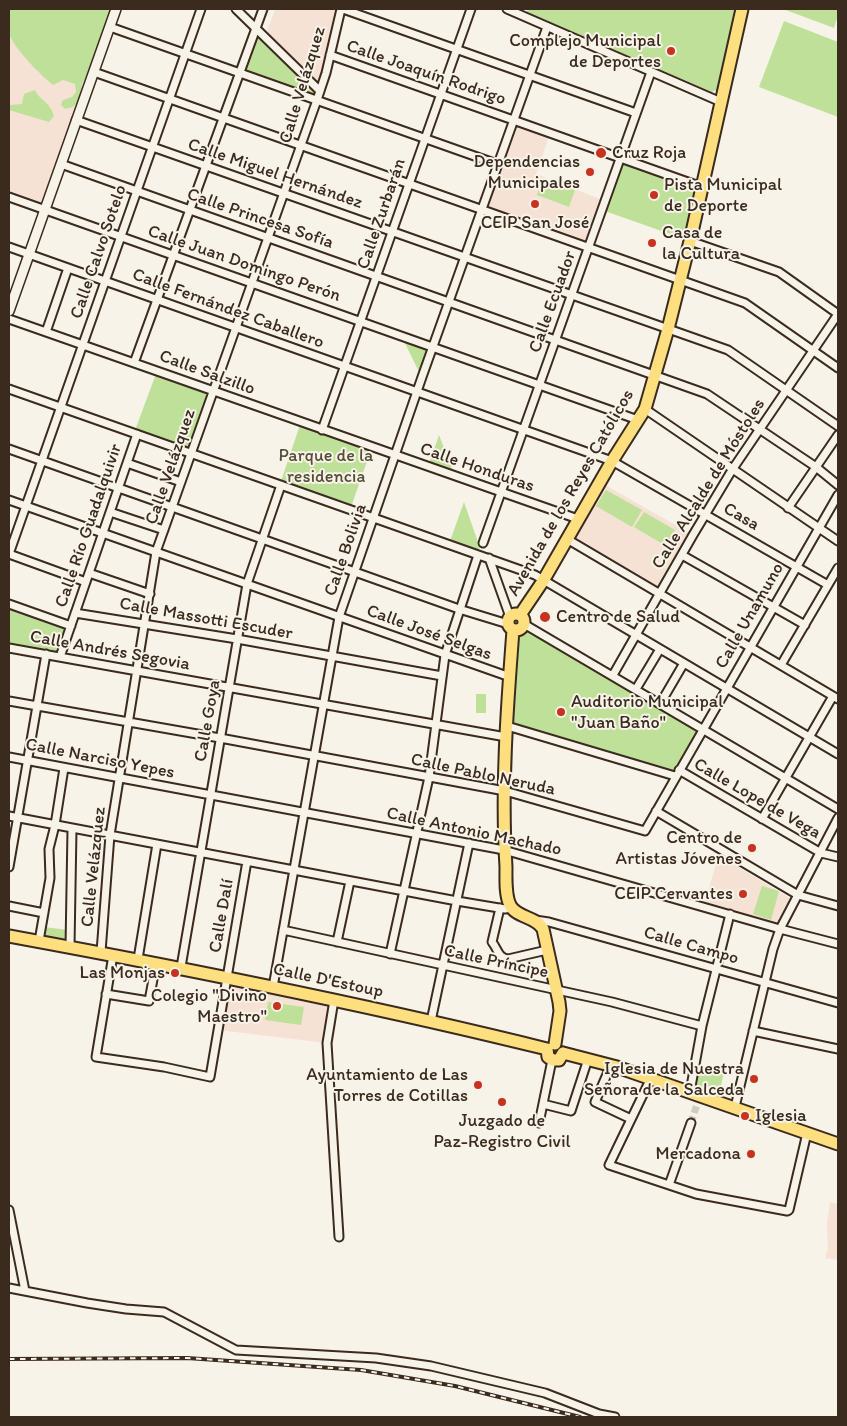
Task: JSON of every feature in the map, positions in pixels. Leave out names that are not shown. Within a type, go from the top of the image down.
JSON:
[{"type":"main road","name":"Avenida de los Reyes Católicos","points":[[515,622],[543,581],[612,461],[645,409],[668,329],[690,241],[742,9]]},
{"type":"main road","points":[[515,622],[510,678],[505,791],[504,850],[506,908],[535,920],[543,929],[560,1011],[551,1051]]},
{"type":"main road","name":"Calle D'Estoup","points":[[9,936],[273,986],[431,1021],[551,1051]]},
{"type":"main road","points":[[551,1051],[561,1046],[563,1053],[611,1065],[651,1078],[838,1144]]},
{"type":"street","points":[[9,311],[116,9]]},
{"type":"street","name":"Calle Calvo Sotelo","points":[[9,554],[200,9]]},
{"type":"street","points":[[236,9],[320,91]]},
{"type":"street","points":[[134,363],[263,9]]},
{"type":"street","points":[[342,9],[636,113]]},
{"type":"street","name":"Calle Velázquez","points":[[100,952],[110,835],[156,552],[317,100],[342,9]]},
{"type":"street","name":"Calle Zurbarán","points":[[322,430],[471,9]]},
{"type":"street","points":[[507,9],[721,102]]},
{"type":"street","points":[[110,27],[497,164]]},
{"type":"street","name":"Calle Bolivia","points":[[273,986],[339,617],[372,517],[547,27]]},
{"type":"street","name":"Calle Joaquín Rodrigo","points":[[330,55],[702,187]]},
{"type":"street","points":[[94,72],[745,303],[838,368]]},
{"type":"street","name":"Calle Ecuador","points":[[483,543],[651,72]]},
{"type":"street","name":"Calle Miguel Hernández","points":[[76,120],[728,350],[838,426]]},
{"type":"street","name":"Calle Princesa Sofía","points":[[60,164],[707,394],[816,467],[838,484]]},
{"type":"street","name":"Calle Juan Domingo Perón","points":[[9,197],[638,420]]},
{"type":"street","points":[[690,241],[779,272],[838,314]]},
{"type":"street","name":"Calle Fernández Caballero","points":[[9,247],[524,429]]},
{"type":"street","points":[[46,332],[68,268]]},
{"type":"street","name":"Calle Alcalde de Móstoles","points":[[613,675],[732,470],[838,314]]},
{"type":"street","name":"Calle Salzillo","points":[[9,319],[395,455]]},
{"type":"street","points":[[9,389],[535,575],[838,754]]},
{"type":"street","points":[[645,409],[838,541]]},
{"type":"street","name":"Casa","points":[[524,429],[612,461],[828,585]]},
{"type":"street","name":"Calle Río Guadalquivir","points":[[60,657],[137,434]]},
{"type":"street","points":[[788,508],[838,435]]},
{"type":"street","points":[[9,449],[459,609],[515,622],[613,675],[838,809]]},
{"type":"street","name":"Calle Honduras","points":[[395,455],[578,519]]},
{"type":"street","points":[[127,463],[181,482]]},
{"type":"street","name":"Calle Goya","points":[[181,968],[247,584],[282,485]]},
{"type":"street","name":"Calle Unamuno","points":[[644,831],[838,495]]},
{"type":"street","name":"Calle José Selgas","points":[[9,500],[510,678]]},
{"type":"street","points":[[110,512],[164,530]]},
{"type":"street","points":[[568,539],[836,698],[809,737],[762,819]]},
{"type":"street","points":[[9,554],[86,582]]},
{"type":"street","points":[[390,954],[429,777],[445,654],[478,555]]},
{"type":"street","points":[[682,555],[805,625]]},
{"type":"street","points":[[488,558],[515,622]]},
{"type":"street","points":[[781,665],[838,568]]},
{"type":"street","points":[[89,573],[150,594]]},
{"type":"street","points":[[9,604],[71,626]]},
{"type":"street","name":"Calle Massotti Escuder","points":[[75,613],[442,676]]},
{"type":"street","name":"Calle Andrés Segovia","points":[[9,648],[437,724],[507,732]]},
{"type":"street","points":[[636,689],[660,649]]},
{"type":"street","points":[[9,868],[46,654]]},
{"type":"street","points":[[660,704],[684,663]]},
{"type":"street","name":"Calle Pablo Neruda","points":[[9,701],[505,791],[644,831]]},
{"type":"street","name":"Calle Lope de Vega","points":[[507,732],[677,773],[821,853],[838,857]]},
{"type":"street","name":"Calle Narciso Yepes","points":[[9,757],[304,812]]},
{"type":"street","points":[[39,941],[50,878],[49,849],[55,825],[64,768]]},
{"type":"street","points":[[656,811],[798,895],[838,906]]},
{"type":"street","name":"Calle Antonio Machado","points":[[304,812],[504,850],[838,944]]},
{"type":"street","points":[[9,816],[350,881],[506,908],[492,942],[497,948],[499,956],[508,959],[548,950]]},
{"type":"street","points":[[735,1107],[772,949],[780,929],[838,818]]},
{"type":"street","points":[[70,947],[72,828]]},
{"type":"street","points":[[431,1021],[469,843]]},
{"type":"street","points":[[138,959],[157,844]]},
{"type":"street","name":"Calle Dalí","points":[[106,994],[96,1057],[164,1067],[210,1077],[246,861]]},
{"type":"street","points":[[337,942],[350,881]]},
{"type":"street","points":[[9,906],[44,913]]},
{"type":"street","points":[[690,1092],[702,1026],[730,914]]},
{"type":"street","name":"Calle Campo","points":[[535,920],[549,922],[838,1003]]},
{"type":"street","name":"Calle Príncipe","points":[[284,930],[612,1002],[702,1026]]},
{"type":"street","points":[[113,955],[106,994],[149,1002],[156,963]]},
{"type":"street","points":[[334,1000],[327,1043],[339,1237]]},
{"type":"street","points":[[753,1031],[838,1049]]},
{"type":"street","points":[[540,1123],[551,1051]]},
{"type":"street","points":[[543,1104],[571,1111],[588,1059]]},
{"type":"street","points":[[611,1065],[595,1102],[631,1118]]},
{"type":"street","points":[[651,1078],[609,1165],[696,1194],[788,1211],[807,1133]]},
{"type":"street","points":[[669,1185],[690,1123]]},
{"type":"street","points":[[9,1210],[25,1291]]},
{"type":"street","points":[[9,1288],[126,1309],[164,1312],[236,1350],[376,1358],[431,1366],[545,1393],[599,1414],[615,1417]]},
{"type":"shaded area","points":[[9,9],[116,9],[72,132],[41,205],[9,193]]},
{"type":"shaded area","points":[[275,9],[341,9],[320,91],[265,37]]},
{"type":"shaded area","points":[[511,123],[549,136],[536,174],[605,201],[588,247],[481,208]]},
{"type":"shaded area","points":[[600,482],[693,535],[659,593],[567,539]]},
{"type":"shaded area","points":[[718,858],[728,861],[790,898],[778,925],[704,904]]},
{"type":"shaded area","name":"Colegio \"Divino Maestro\"","points":[[227,977],[334,1000],[327,1043],[218,1030]]},
{"type":"shaded area","points":[[830,1202],[838,1204],[838,1260],[825,1258],[828,1249],[827,1223]]},
{"type":"green space","points":[[9,9],[112,9],[99,49],[82,84],[80,99],[73,107],[65,109],[61,105],[63,100],[72,97],[76,92],[75,84],[63,80],[53,85],[15,45],[9,32]]},
{"type":"green space","name":"Complejo Municipal de Deportes","points":[[528,9],[735,9],[718,89],[712,92],[527,12]]},
{"type":"green space","points":[[783,9],[838,9],[838,15],[834,28]]},
{"type":"green space","points":[[784,21],[838,42],[838,117],[759,87]]},
{"type":"green space","points":[[256,28],[320,91],[317,100],[239,73]]},
{"type":"green space","points":[[35,90],[52,111],[54,116],[49,122],[9,110],[9,105],[22,104],[24,94]]},
{"type":"green space","name":"Pista Municipal de Deporte","points":[[620,158],[702,187],[690,241],[602,210]]},
{"type":"green space","points":[[543,178],[575,190],[569,207],[537,195]]},
{"type":"green space","points":[[401,335],[433,347],[420,374]]},
{"type":"green space","points":[[157,371],[213,392],[191,453],[134,433]]},
{"type":"green space","name":"Parque de la residencia","points":[[301,422],[372,447],[350,510],[280,484]]},
{"type":"green space","points":[[439,435],[452,469],[449,471],[429,464]]},
{"type":"green space","points":[[606,490],[642,510],[632,527],[596,506]]},
{"type":"green space","points":[[464,502],[480,548],[477,550],[450,541]]},
{"type":"green space","points":[[644,512],[675,530],[666,546],[634,527]]},
{"type":"green space","points":[[9,604],[71,626],[60,657],[9,648]]},
{"type":"green space","points":[[519,621],[702,729],[675,776],[507,726],[514,629]]},
{"type":"green space","points":[[476,694],[486,694],[486,713],[476,713]]},
{"type":"green space","points":[[762,886],[779,891],[771,920],[753,914]]},
{"type":"green space","points":[[44,927],[68,930],[67,940],[43,936]]},
{"type":"green space","points":[[268,1002],[304,1007],[301,1025],[265,1020]]},
{"type":"green space","points":[[695,1064],[724,1071],[718,1101],[690,1092]]},
{"type":"tunnel","points":[[691,1123],[700,1095]]},
{"type":"railway","points":[[9,1359],[187,1358],[361,1370],[455,1386],[580,1417]]},
{"type":"place","name":"Complejo Municipal de Deportes","points":[[671,51]]},
{"type":"place","name":"Cruz Roja","points":[[601,153]]},
{"type":"place","name":"Dependencias Municipales","points":[[590,172]]},
{"type":"place","name":"Pista Municipal de Deporte","points":[[654,195]]},
{"type":"place","name":"CEIP San José","points":[[535,204]]},
{"type":"place","name":"Casa de la Cultura","points":[[652,243]]},
{"type":"place","name":"Centro de Salud","points":[[545,617]]},
{"type":"place","name":"Auditorio Municipal \"Juan Baño\"","points":[[561,712]]},
{"type":"place","name":"Centro de Artistas Jóvenes","points":[[752,848]]},
{"type":"place","name":"CEIP Cervantes","points":[[743,894]]},
{"type":"place","name":"Las Monjas","points":[[175,973]]},
{"type":"place","name":"Colegio \"Divino Maestro\"","points":[[277,1006]]},
{"type":"place","name":"Iglesia de Nuestra Señora de la Salceda","points":[[754,1079]]},
{"type":"place","name":"Ayuntamiento de Las Torres de Cotillas","points":[[478,1085]]},
{"type":"place","name":"Juzgado de Paz-Registro Civil","points":[[502,1102]]},
{"type":"place","name":"Iglesia","points":[[745,1116]]},
{"type":"place","name":"Mercadona","points":[[751,1154]]}]
